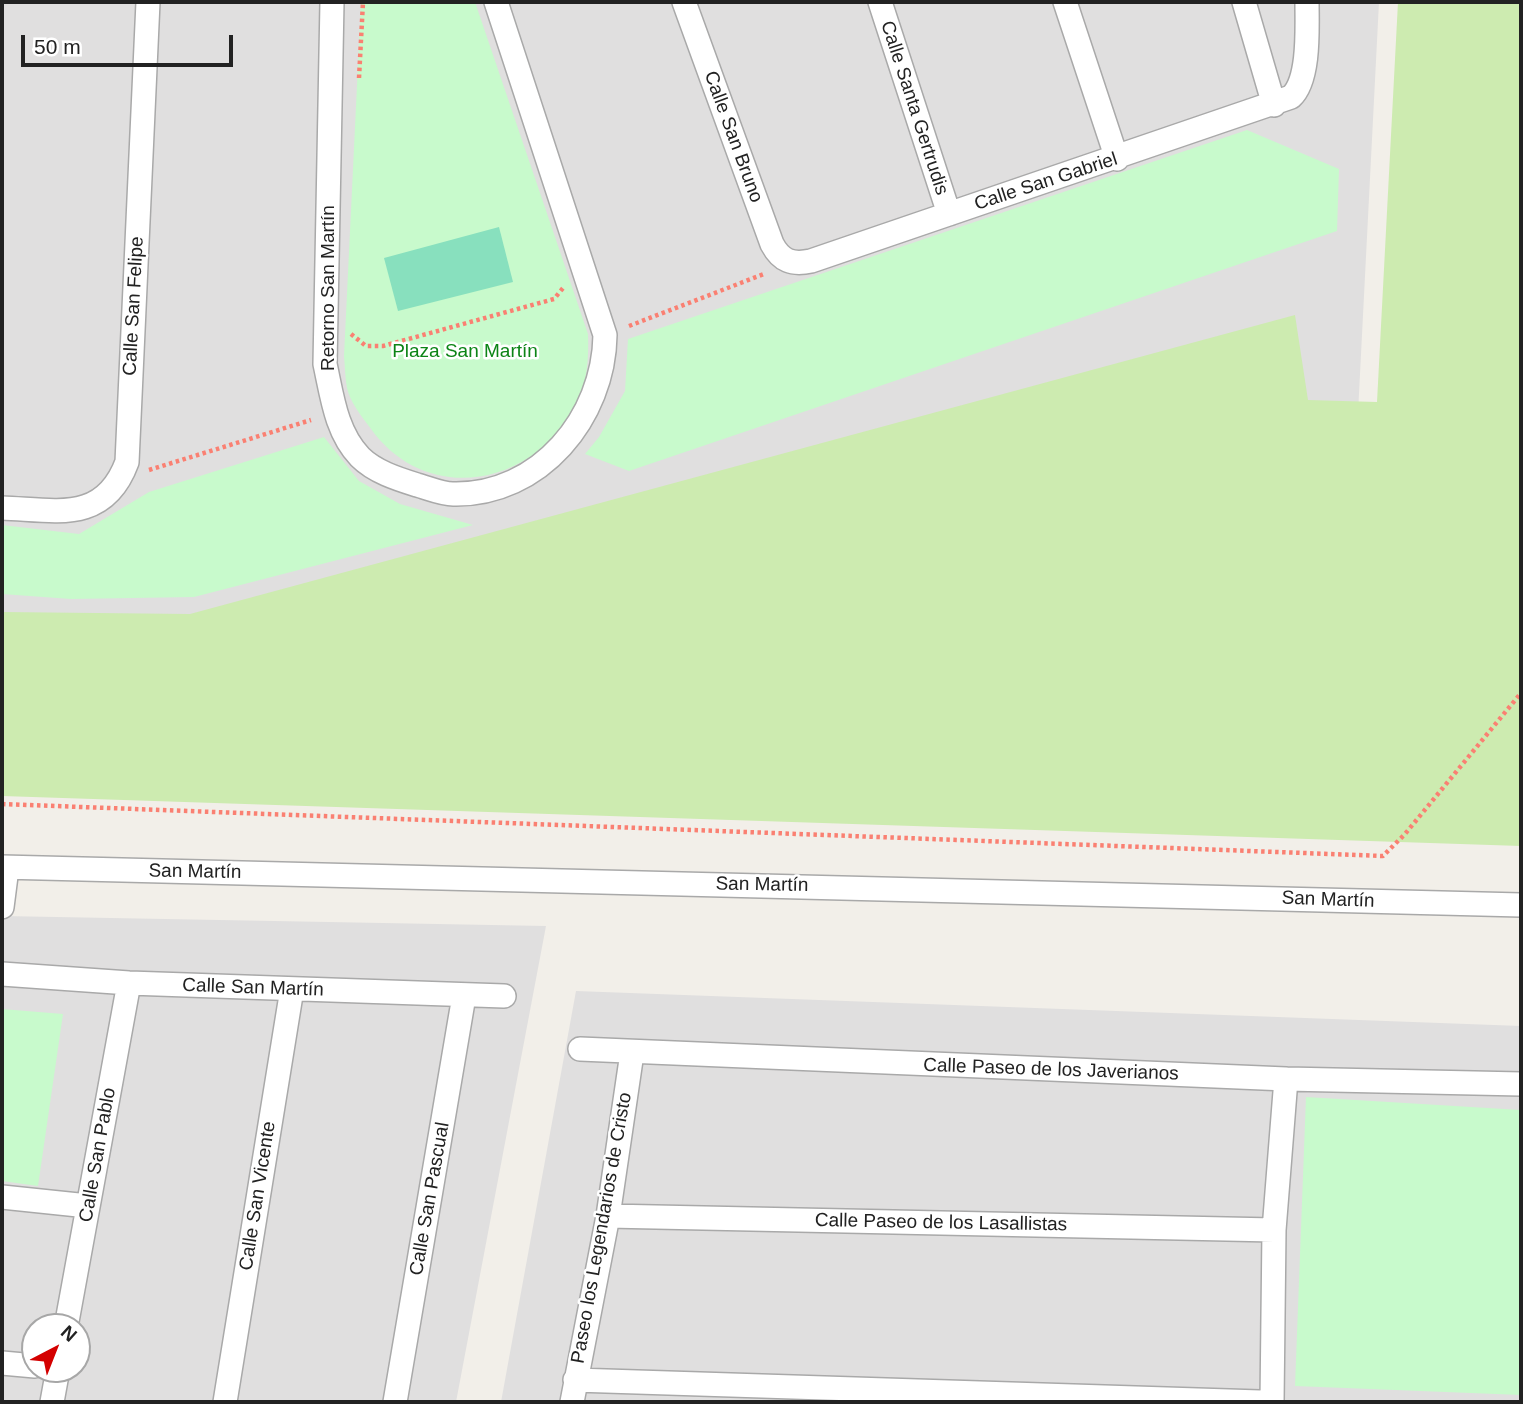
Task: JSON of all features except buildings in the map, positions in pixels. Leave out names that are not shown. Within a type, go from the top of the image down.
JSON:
[{"type":"street","name":"Calle San Felipe","points":[[121,480],[127,462],[148,2]]},
{"type":"street","name":"Retorno San Martín","points":[[332,2],[325,364],[337,422],[360,458],[390,477],[451,495],[485,491],[517,481],[537,469],[568,439],[593,401],[605,363],[605,335],[496,2]]},
{"type":"street","name":"Calle San Bruno","points":[[684,2],[772,244],[782,258],[792,263]]},
{"type":"street","name":"Calle Santa Gertrudis","points":[[880,2],[949,214]]},
{"type":"street","points":[[1065,2],[1117,159]]},
{"type":"street","points":[[1244,2],[1274,105]]},
{"type":"street","name":"Calle San Gabriel","points":[[792,263],[811,261],[1274,105],[1297,92],[1304,59],[1307,2]]},
{"type":"street","points":[[2,508],[76,511],[110,494],[121,480]]},
{"type":"street","points":[[2,907],[4,867]]},
{"type":"street","name":"San Martín","points":[[4,867],[1521,905]]},
{"type":"street","name":"Calle San Martín","points":[[2,974],[129,983],[504,996]]},
{"type":"street","name":"Calle San Pablo","points":[[69,1313],[129,983]]},
{"type":"street","name":"Calle San Vicente","points":[[225,1402],[292,989]]},
{"type":"street","name":"Calle San Pascual","points":[[396,1402],[464,996]]},
{"type":"street","name":"Calle Paseo de los Javerianos","points":[[580,1049],[1286,1079],[1521,1084]]},
{"type":"street","name":"Paseo los Legendarios de Cristo","points":[[573,1391],[608,1216],[632,1053]]},
{"type":"street","points":[[1272,1402],[1274,1230],[1286,1079]]},
{"type":"street","points":[[2,1197],[88,1206]]},
{"type":"street","name":"Calle Paseo de los Lasallistas","points":[[608,1216],[1274,1230]]},
{"type":"street","points":[[2,1363],[21,1365]]},
{"type":"street","points":[[52,1402],[55,1383]]},
{"type":"street","points":[[573,1391],[1260,1402]]},
{"type":"path","points":[[605,335],[792,263]]},
{"type":"path","points":[[346,323],[360,344],[383,346],[554,299],[566,282]]},
{"type":"path","points":[[121,480],[336,412]]},
{"type":"path","points":[[2,804],[1383,856],[1405,834],[1521,692]]},
{"type":"shaded area","points":[[2,2],[1379,2],[1337,824],[2,778]]},
{"type":"shaded area","points":[[2,916],[546,926],[456,1402],[2,1402]]},
{"type":"shaded area","points":[[576,991],[1521,1026],[1521,1402],[501,1402]]},
{"type":"green space","name":"Plaza San Martín","points":[[361,2],[475,2],[588,334],[585,380],[580,398],[567,422],[551,441],[530,457],[488,475],[466,478],[445,476],[424,471],[405,461],[387,447],[371,429],[347,388],[344,356]]},
{"type":"green space","points":[[1398,2],[1521,2],[1521,846],[2,796],[2,612],[190,614],[1295,315],[1308,400],[1377,402]]},
{"type":"green space","points":[[1247,130],[1339,169],[1337,231],[629,471],[585,454],[599,437],[625,391],[628,339]]},
{"type":"green space","points":[[499,227],[513,282],[398,311],[384,258]]},
{"type":"green space","points":[[324,437],[359,481],[400,504],[473,525],[194,597],[71,599],[2,594],[2,525],[79,534],[149,492]]},
{"type":"green space","points":[[2,1009],[63,1014],[38,1186],[2,1181]]},
{"type":"green space","points":[[1306,1097],[1521,1110],[1521,1395],[1295,1386]]}]
